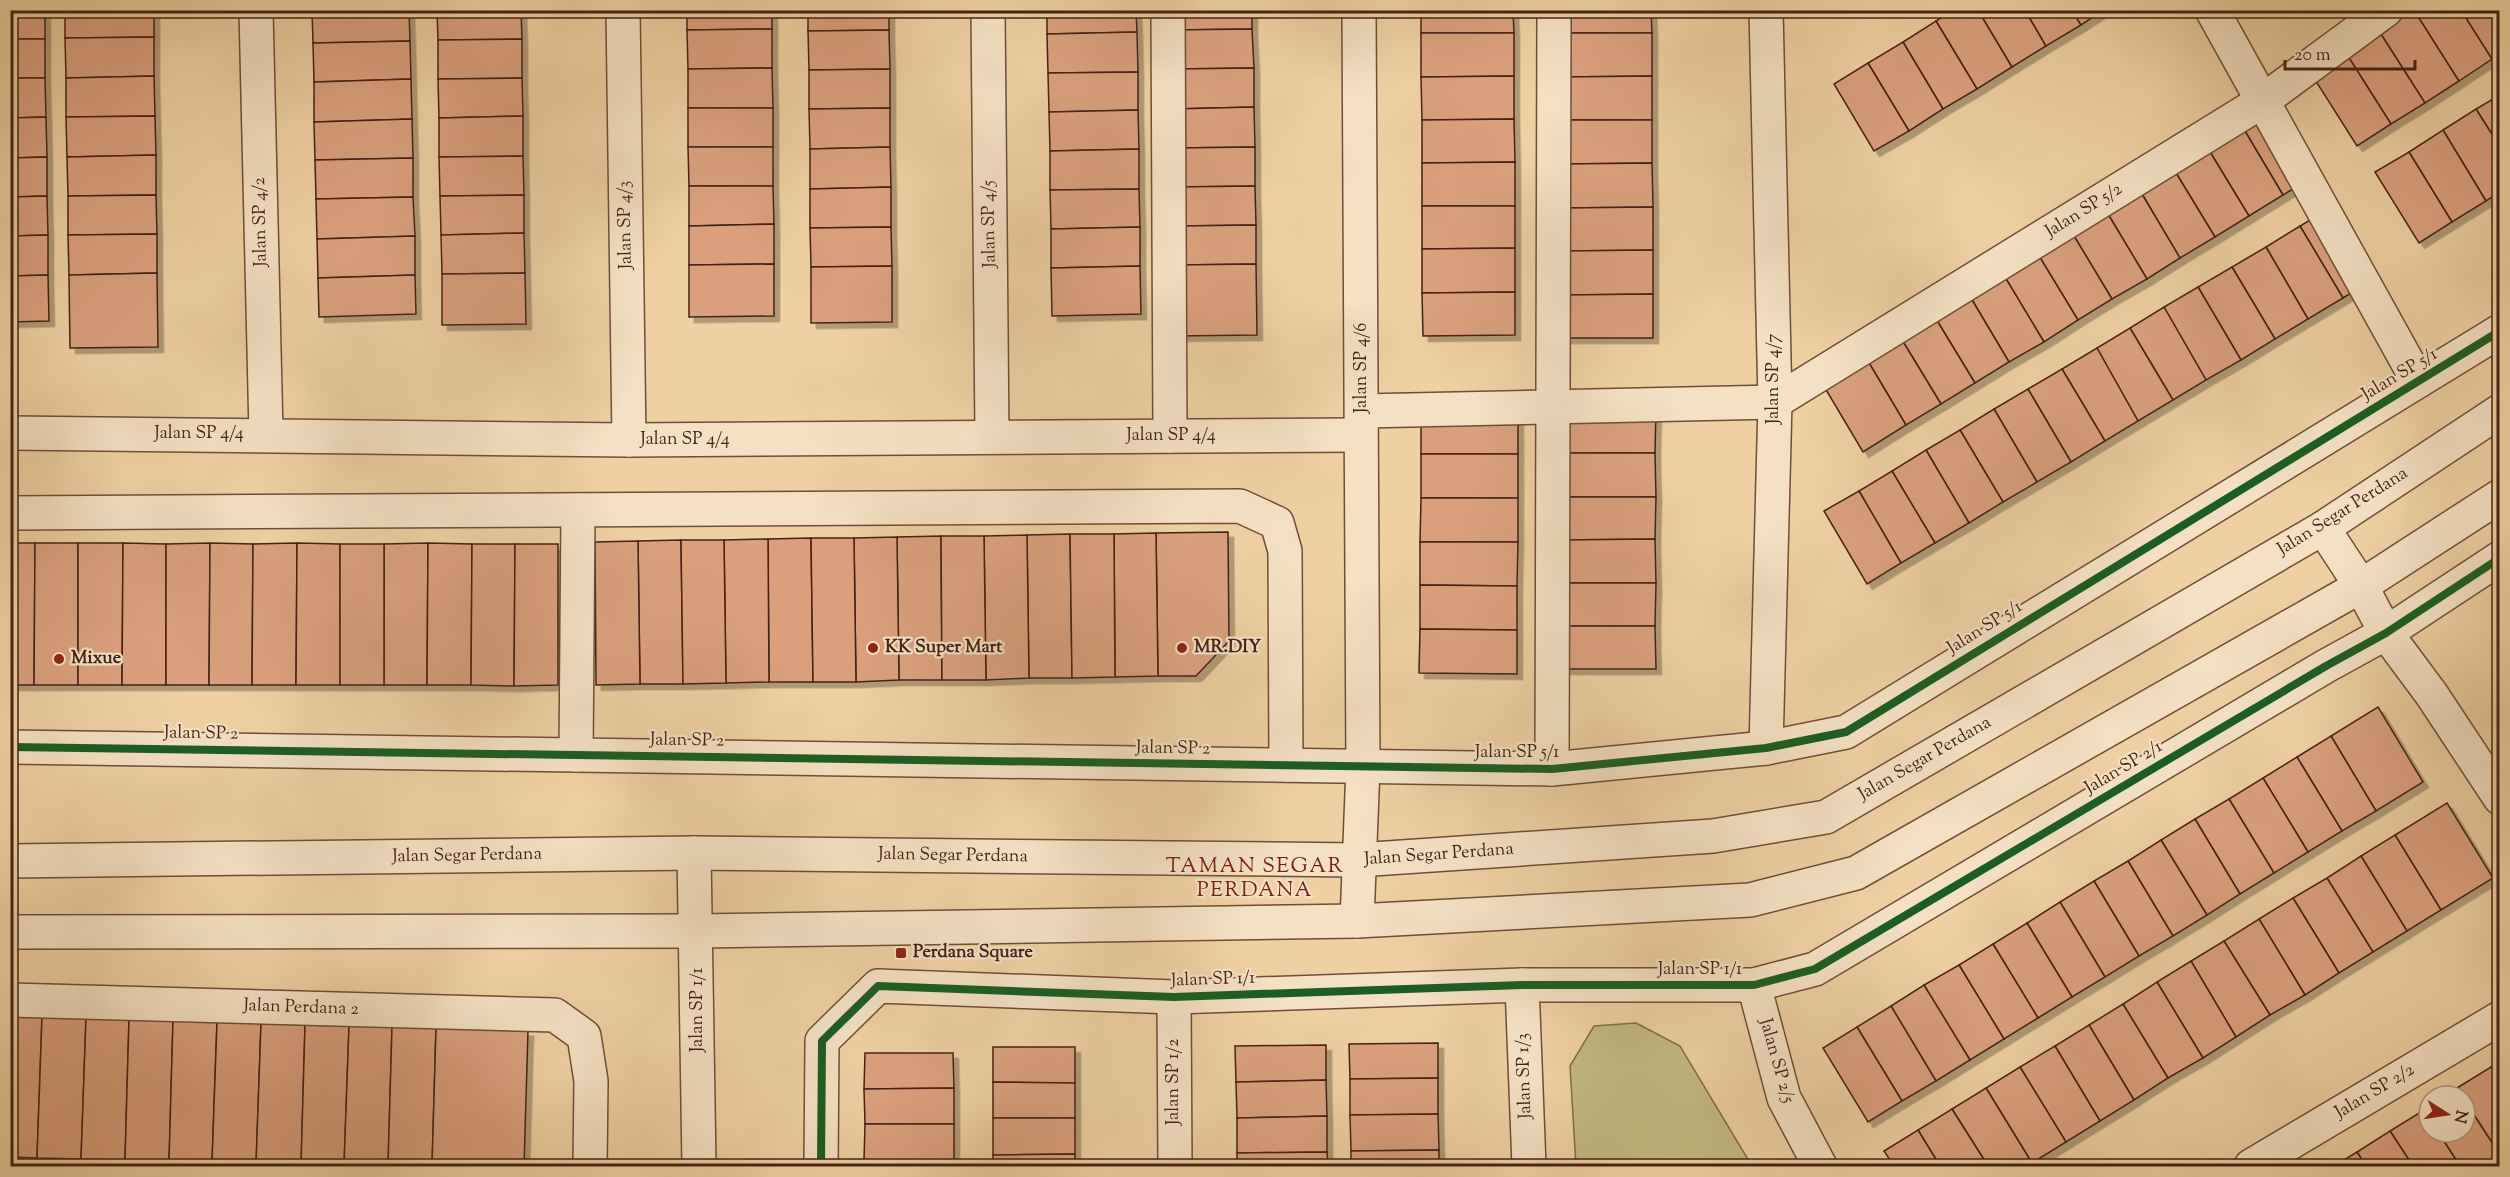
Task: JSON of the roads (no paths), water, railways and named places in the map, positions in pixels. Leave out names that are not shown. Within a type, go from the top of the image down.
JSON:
[{"type":"street","name":"Jalan SP 4/2","points":[[256,10],[266,434]]},
{"type":"street","name":"Jalan SP 4/3","points":[[623,10],[629,440]]},
{"type":"street","name":"Jalan SP 4/5","points":[[988,10],[992,437]]},
{"type":"street","points":[[1168,10],[1170,436]]},
{"type":"street","name":"Jalan SP 4/6","points":[[1357,921],[1363,767],[1359,10]]},
{"type":"street","points":[[1552,769],[1555,406],[1554,10]]},
{"type":"street","name":"Jalan SP 4/7","points":[[1766,10],[1775,402],[1766,748]]},
{"type":"street","points":[[2212,10],[2261,102],[2418,381]]},
{"type":"street","name":"Jalan SP 5/2","points":[[1775,402],[2261,102],[2386,10]]},
{"type":"street","name":"Jalan SP 5/1","points":[[1363,767],[1552,769],[1766,748],[1846,732],[2499,331]]},
{"type":"street","name":"Jalan SP 4/4","points":[[10,433],[266,434],[629,440],[1170,436],[1361,423],[1555,406],[1775,402]]},
{"type":"street","name":"Jalan Segar Perdana","points":[[10,861],[694,853],[1358,861],[1713,836],[1826,817],[2322,528],[2499,411]]},
{"type":"street","points":[[10,932],[698,931],[1357,921],[1750,900],[1856,873],[2361,586],[2499,496]]},
{"type":"street","points":[[10,513],[1240,506],[1276,523],[1285,551],[1286,765]]},
{"type":"street","points":[[576,755],[578,510]]},
{"type":"street","points":[[2322,528],[2361,586],[2386,633],[2432,695],[2499,798]]},
{"type":"street","name":"Jalan SP 2/1","points":[[1754,985],[1815,969],[2326,666],[2386,633],[2499,558]]},
{"type":"street","name":"Jalan SP 2","points":[[10,747],[1363,767]]},
{"type":"street","name":"Jalan SP 1/1","points":[[694,853],[698,931],[699,1167]]},
{"type":"street","name":"Jalan SP 1/1","points":[[821,1167],[822,1041],[878,986],[1174,997],[1522,984],[1754,985]]},
{"type":"street","name":"Jalan SP 1/3","points":[[1522,984],[1529,1167]]},
{"type":"street","name":"Jalan SP 2/5","points":[[1754,985],[1784,1098],[1820,1167]]},
{"type":"street","name":"Jalan SP 1/2","points":[[1174,997],[1174,1167]]},
{"type":"street","name":"Jalan Perdana 2","points":[[10,1000],[555,1015],[584,1036],[591,1081],[590,1167]]},
{"type":"street","name":"Jalan SP 2/2","points":[[2251,1167],[2499,1018]]},
{"type":"place","name":"KK Super Mart","points":[[873,648]]},
{"type":"place","name":"MR.DIY","points":[[1182,648]]},
{"type":"place","name":"Mixue","points":[[59,659]]},
{"type":"place","name":"Perdana Square","points":[[901,953]]},
{"type":"district","name":"TAMAN SEGAR PERDANA","points":[[1255,879]]}]
